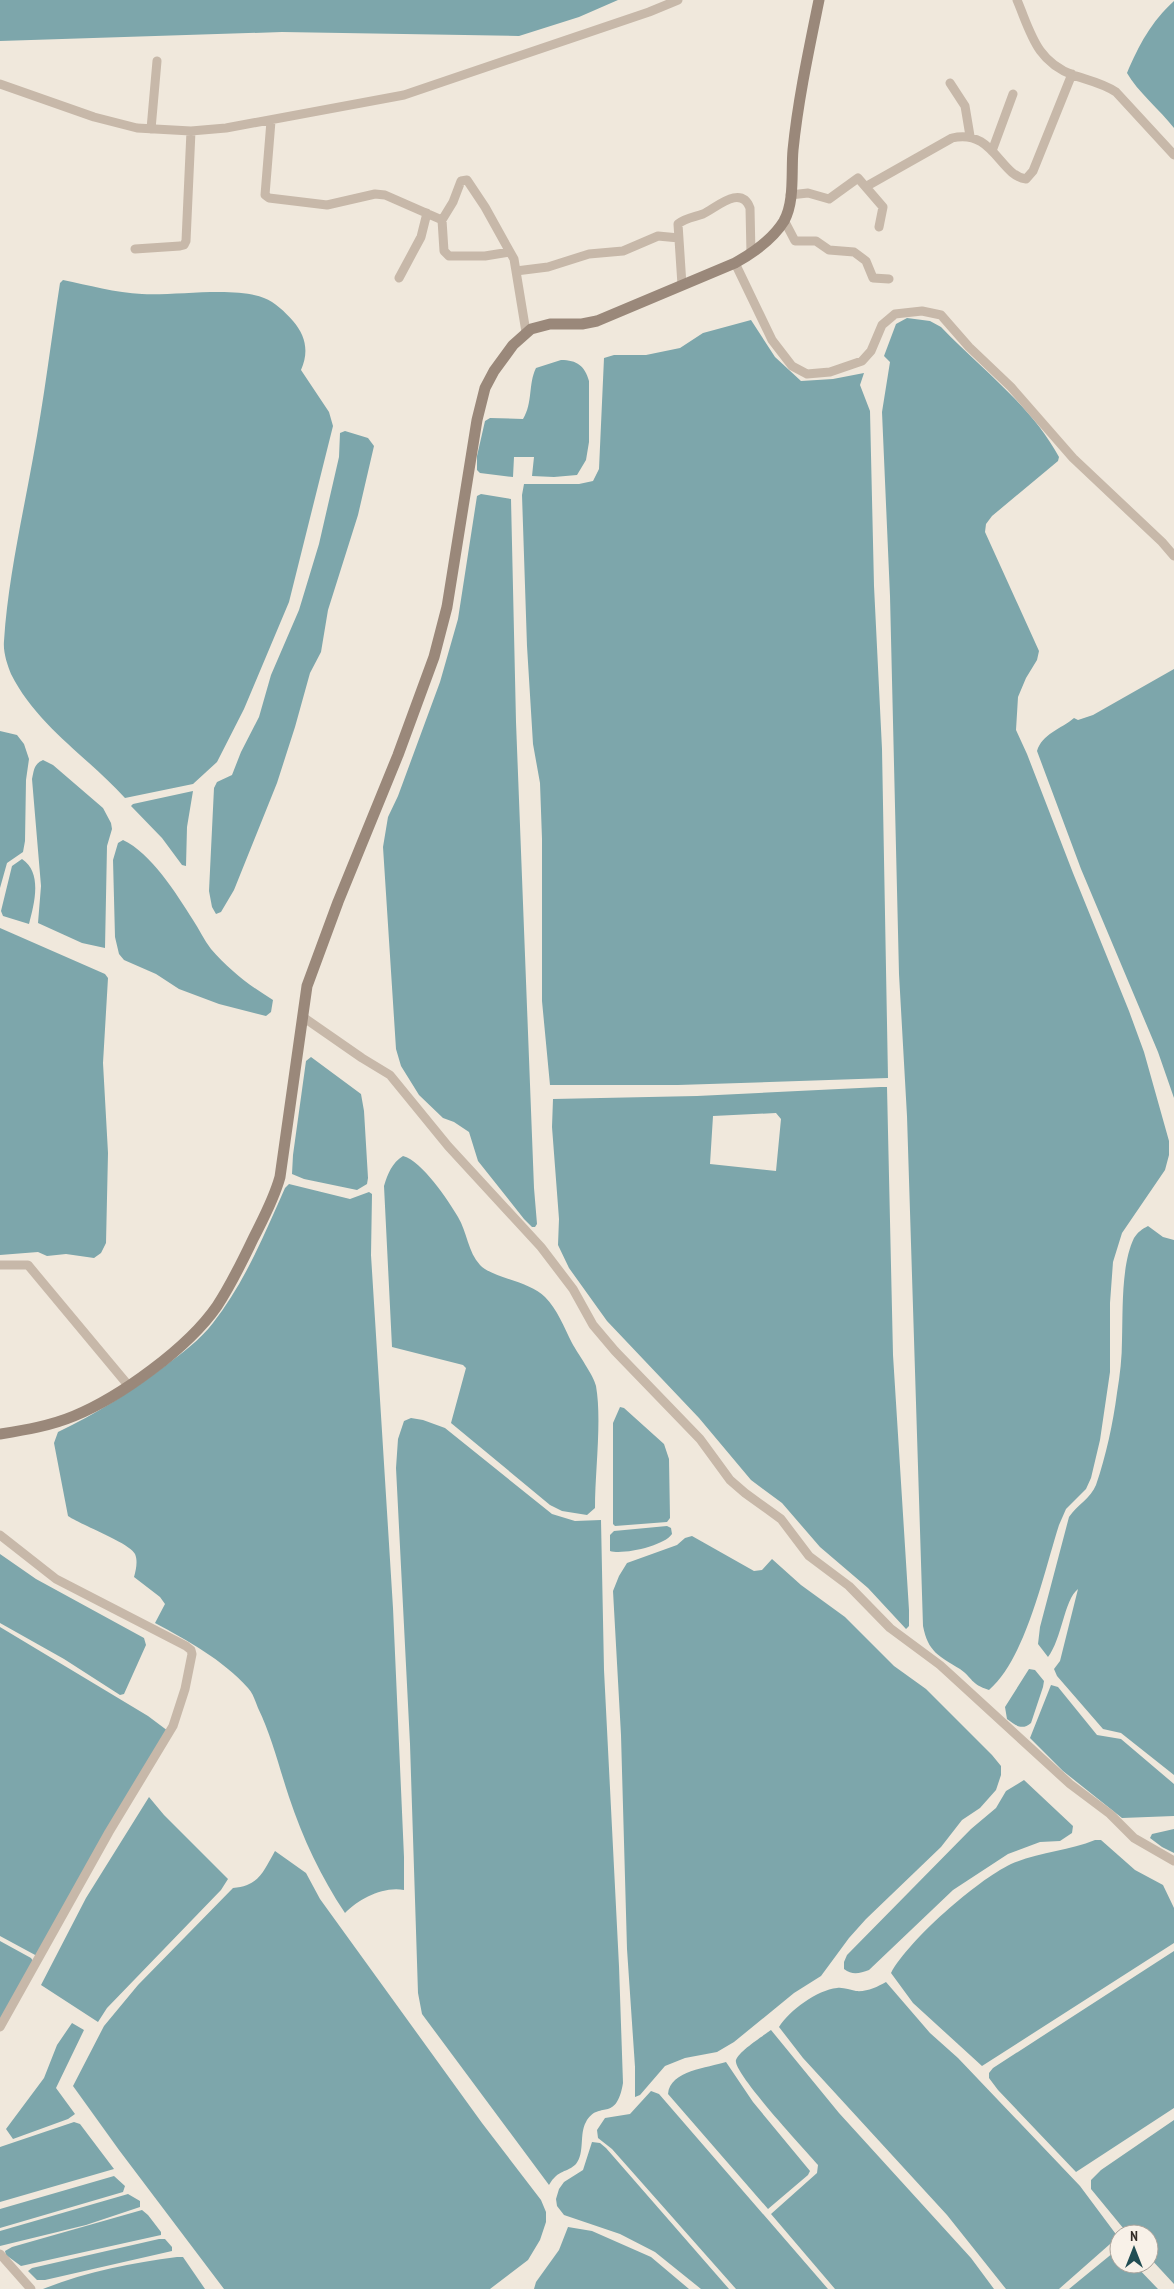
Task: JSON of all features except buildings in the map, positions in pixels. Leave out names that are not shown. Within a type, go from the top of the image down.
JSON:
[{"type":"street","points":[[0,84],[112,122],[151,129],[191,131],[226,128],[377,101],[429,88],[649,12],[678,0]]},
{"type":"street","points":[[0,1433],[33,1429],[75,1416],[128,1385],[163,1360],[204,1322],[217,1306],[238,1270],[263,1219],[280,1177],[307,986],[314,964],[398,755],[438,642],[447,607],[480,402],[494,371],[513,345],[526,332],[536,326],[582,324],[598,321],[735,263],[751,254],[778,229],[784,220],[790,195],[793,150],[800,96],[819,0]]},
{"type":"street","points":[[1018,0],[1042,55],[1050,64],[1116,92],[1174,155]]},
{"type":"street","points":[[151,129],[157,61]]},
{"type":"street","points":[[867,186],[952,138],[970,136],[992,151],[1017,176],[1026,179],[1030,176],[1072,74]]},
{"type":"street","points":[[950,83],[964,106],[970,136]]},
{"type":"street","points":[[992,151],[1013,94]]},
{"type":"street","points":[[271,120],[264,190],[265,195],[269,198],[327,205],[376,194],[442,220]]},
{"type":"street","points":[[135,249],[180,246],[184,245],[186,241],[191,131]]},
{"type":"street","points":[[790,195],[808,193],[829,199],[856,178],[867,186],[883,207],[879,227]]},
{"type":"street","points":[[510,252],[486,256],[449,256],[444,251],[442,220],[453,202],[461,181],[467,180],[475,190],[514,259],[526,332]]},
{"type":"street","points":[[682,285],[679,238],[680,222],[704,213],[730,198],[742,199],[748,202],[750,208],[751,254]]},
{"type":"street","points":[[399,278],[420,237],[427,214]]},
{"type":"street","points":[[784,220],[795,241],[816,241],[829,250],[854,252],[866,261],[873,278],[889,279]]},
{"type":"street","points":[[516,271],[548,267],[589,254],[623,251],[658,236],[679,238]]},
{"type":"street","points":[[735,263],[772,340],[792,366],[806,374],[830,372],[862,361],[874,347],[882,325],[895,314],[922,310],[941,315],[969,347],[1011,387],[1073,458],[1162,542],[1174,556]]},
{"type":"street","points":[[303,1017],[390,1075],[448,1146],[541,1247],[573,1289],[593,1325],[615,1351],[700,1439],[730,1480],[781,1519],[809,1556],[850,1586],[890,1628],[946,1670],[1070,1784],[1110,1814],[1134,1838],[1174,1860]]},
{"type":"street","points":[[0,1265],[28,1265],[128,1385]]},
{"type":"street","points":[[0,1535],[56,1579],[186,1646],[191,1650],[192,1654],[185,1689],[173,1726],[104,1840],[0,2027]]},
{"type":"street","points":[[0,2254],[31,2289]]},
{"type":"water","points":[[0,0],[618,0],[579,17],[519,36],[282,32],[0,41]]},
{"type":"water","points":[[1174,1],[1174,128],[1127,73],[1146,34]]},
{"type":"water","points":[[63,280],[132,293],[221,292],[252,294],[268,300],[287,314],[301,332],[305,344],[305,357],[301,370],[329,412],[333,426],[289,602],[244,709],[217,762],[193,784],[125,798],[35,710],[11,674],[4,649],[12,572],[41,414],[60,283]]},
{"type":"water","points":[[907,318],[930,321],[941,327],[1020,404],[1048,438],[1059,457],[1058,461],[992,516],[986,524],[985,532],[1039,651],[1037,660],[1026,678],[1018,697],[1016,730],[1129,1011],[1144,1052],[1169,1141],[1169,1155],[1165,1170],[1122,1233],[1113,1262],[1110,1303],[1110,1372],[1100,1440],[1091,1478],[1086,1489],[1066,1509],[1023,1636],[1002,1676],[989,1690],[975,1683],[960,1669],[940,1657],[931,1648],[923,1626],[907,1116],[899,974],[890,596],[882,412],[890,362],[884,356],[896,324]]},
{"type":"water","points":[[751,320],[775,357],[801,381],[833,379],[864,373],[860,385],[870,411],[874,586],[882,749],[888,1078],[678,1085],[550,1085],[542,1001],[542,839],[540,783],[533,744],[527,646],[522,495],[524,484],[579,484],[593,481],[599,469],[604,358],[614,355],[646,355],[680,348],[703,333]]},
{"type":"water","points":[[561,360],[572,361],[580,365],[589,381],[589,442],[586,460],[577,475],[532,476],[534,457],[514,457],[513,477],[480,473],[477,470],[477,456],[485,421],[490,418],[523,419],[528,407],[532,380],[536,368]]},
{"type":"water","points":[[345,431],[368,438],[374,446],[358,515],[328,610],[321,652],[310,673],[277,783],[234,890],[221,912],[216,914],[212,907],[209,891],[214,788],[217,782],[232,775],[241,752],[259,717],[271,675],[299,610],[319,544],[339,457],[340,433]]},
{"type":"water","points":[[481,494],[511,499],[516,722],[537,1224],[535,1227],[532,1227],[524,1219],[478,1161],[469,1132],[454,1122],[443,1118],[419,1095],[401,1066],[396,1049],[383,847],[388,817],[398,796],[440,682],[458,619],[477,496]]},
{"type":"water","points":[[1174,669],[1174,1098],[1158,1052],[1081,869],[1037,751],[1039,745],[1047,736],[1074,718],[1078,720],[1093,715]]},
{"type":"water","points":[[0,731],[17,735],[24,744],[29,759],[26,780],[25,841],[23,852],[7,863],[0,888]]},
{"type":"water","points":[[43,760],[53,765],[103,808],[111,823],[112,829],[107,846],[105,948],[82,943],[38,923],[41,886],[32,779],[36,765]]},
{"type":"water","points":[[193,791],[187,827],[186,866],[182,865],[162,838],[131,806]]},
{"type":"water","points":[[123,840],[143,854],[162,875],[179,898],[208,946],[218,957],[240,977],[273,1000],[271,1012],[266,1016],[219,1004],[179,989],[156,974],[124,960],[119,954],[115,937],[113,860],[118,843]]},
{"type":"water","points":[[22,859],[29,865],[35,880],[35,898],[29,924],[3,916],[1,911],[12,866]]},
{"type":"water","points":[[0,928],[105,974],[108,978],[103,1063],[108,1153],[106,1243],[101,1253],[94,1258],[66,1254],[47,1256],[38,1252],[0,1255]]},
{"type":"water","points":[[311,1057],[361,1094],[364,1111],[368,1178],[367,1184],[357,1190],[304,1179],[292,1174],[306,1061]]},
{"type":"water","points":[[887,1087],[893,1355],[909,1610],[909,1626],[906,1629],[868,1588],[820,1547],[782,1503],[751,1480],[699,1418],[607,1321],[569,1268],[558,1245],[559,1219],[552,1127],[553,1099],[697,1096]],"holes":[[[776,1113],[781,1119],[776,1171],[710,1164],[713,1116]]]},
{"type":"water","points":[[403,1156],[418,1165],[441,1192],[458,1217],[470,1248],[480,1265],[493,1273],[530,1287],[545,1297],[557,1313],[592,1377],[598,1399],[598,1446],[595,1508],[587,1515],[562,1511],[550,1505],[451,1423],[466,1368],[463,1365],[392,1347],[384,1186],[391,1169]]},
{"type":"water","points":[[289,1184],[350,1199],[369,1192],[372,1194],[371,1255],[393,1608],[404,1890],[388,1890],[372,1895],[357,1903],[345,1913],[320,1872],[300,1828],[275,1752],[251,1692],[238,1678],[216,1660],[155,1623],[165,1604],[160,1597],[134,1577],[136,1560],[135,1554],[131,1550],[68,1516],[54,1443],[58,1432],[100,1410],[139,1385],[197,1341],[208,1329],[244,1275],[285,1188]]},
{"type":"water","points":[[1148,1226],[1163,1237],[1174,1240],[1174,1775],[1121,1733],[1103,1729],[1057,1676],[1054,1669],[1060,1661],[1078,1589],[1069,1602],[1057,1640],[1048,1657],[1038,1644],[1040,1627],[1069,1517],[1094,1490],[1100,1474],[1120,1373],[1123,1288],[1127,1261],[1134,1238]]},
{"type":"water","points":[[620,1407],[624,1408],[664,1444],[669,1459],[670,1518],[667,1522],[615,1526],[613,1524],[613,1423]]},
{"type":"water","points":[[411,1418],[445,1428],[552,1514],[575,1521],[601,1520],[604,1670],[623,2083],[616,2103],[612,2107],[591,2115],[586,2122],[579,2160],[573,2167],[556,2176],[549,2185],[422,2014],[418,1993],[410,1744],[396,1468],[398,1439],[404,1421]]},
{"type":"water","points":[[667,1526],[671,1528],[672,1534],[652,1546],[633,1551],[610,1551],[610,1535],[614,1531]]},
{"type":"water","points":[[692,1536],[754,1571],[762,1570],[772,1559],[801,1585],[845,1617],[894,1666],[926,1689],[992,1755],[1001,1766],[1001,1775],[996,1790],[980,1808],[962,1820],[941,1847],[866,1919],[849,1938],[821,1976],[794,1993],[734,2042],[717,2052],[685,2058],[665,2066],[640,2095],[635,2097],[635,2067],[627,1949],[621,1735],[613,1591],[627,1563],[677,1545],[685,1538]]},
{"type":"water","points":[[0,1554],[36,1579],[144,1638],[146,1645],[124,1694],[120,1695],[64,1659],[0,1623]]},
{"type":"water","points":[[0,1627],[148,1716],[168,1731],[37,1956],[0,1936]]},
{"type":"water","points":[[1029,1669],[1035,1670],[1044,1681],[1031,1723],[1022,1727],[1007,1719],[1005,1707]]},
{"type":"water","points":[[1051,1685],[1058,1687],[1097,1735],[1121,1739],[1174,1784],[1174,1816],[1122,1818],[1063,1771],[1030,1738]]},
{"type":"water","points":[[1024,1780],[1073,1826],[1072,1833],[1060,1841],[1040,1842],[1008,1854],[953,1890],[869,1970],[853,1973],[844,1969],[847,1955],[971,1829],[996,1808],[1006,1791]]},
{"type":"water","points":[[149,1797],[164,1815],[228,1879],[221,1890],[107,2008],[98,2022],[41,1985],[86,1898]]},
{"type":"water","points":[[1174,1829],[1174,1853],[1150,1838],[1152,1834]]},
{"type":"water","points":[[1095,1840],[1101,1840],[1135,1870],[1163,1885],[1174,1908],[1174,1943],[982,2066],[913,2003],[891,1973],[900,1959],[928,1928],[980,1883],[1021,1860],[1075,1847]]},
{"type":"water","points":[[275,1851],[306,1873],[320,1899],[482,2123],[541,2200],[546,2212],[546,2222],[540,2240],[528,2260],[490,2289],[224,2289],[73,2086],[104,2026],[138,1985],[233,1888],[242,1887],[255,1881]]},
{"type":"water","points":[[0,1941],[31,1958],[33,1961],[0,2021]]},
{"type":"water","points":[[1174,1951],[1174,2108],[1076,2172],[998,2090],[989,2078],[989,2073],[993,2068]]},
{"type":"water","points":[[886,1982],[930,2033],[958,2058],[1080,2186],[1109,2225],[1109,2245],[1059,2289],[1006,2289],[947,2215],[803,2058],[779,2027],[797,2008],[821,1993],[839,1988],[864,1991]]},
{"type":"water","points":[[72,2023],[84,2030],[56,2088],[75,2114],[68,2119],[13,2139],[6,2129],[44,2078],[57,2045]]},
{"type":"water","points":[[771,2030],[839,2113],[971,2258],[994,2289],[835,2289],[771,2214],[817,2173],[818,2165],[757,2095],[745,2080],[738,2067],[736,2060],[738,2056]]},
{"type":"water","points":[[726,2062],[753,2102],[810,2171],[808,2175],[768,2209],[668,2094],[670,2086],[682,2075],[700,2068]]},
{"type":"water","points":[[651,2091],[659,2094],[828,2289],[736,2289],[612,2149],[598,2138],[597,2130],[605,2118],[630,2114]]},
{"type":"water","points":[[1174,2120],[1174,2284],[1159,2268],[1159,2224],[1120,2224],[1091,2189],[1091,2180],[1101,2170]]},
{"type":"water","points":[[74,2122],[80,2124],[114,2169],[0,2202],[0,2147]]},
{"type":"water","points":[[592,2142],[600,2143],[606,2148],[729,2289],[701,2289],[655,2252],[620,2234],[564,2215],[557,2206],[556,2199],[559,2189],[564,2182],[583,2170]]},
{"type":"water","points":[[114,2176],[125,2186],[123,2192],[0,2228],[0,2209]]},
{"type":"water","points":[[128,2194],[140,2201],[140,2207],[86,2225],[0,2246],[0,2231]]},
{"type":"water","points":[[142,2210],[161,2232],[161,2235],[21,2266],[6,2255],[5,2251],[12,2247]]},
{"type":"water","points":[[568,2227],[592,2231],[651,2257],[689,2289],[534,2289],[536,2282],[559,2250]]},
{"type":"water","points":[[165,2239],[172,2247],[172,2251],[45,2280],[37,2280],[28,2271],[32,2268]]},
{"type":"water","points":[[1109,2256],[1109,2274],[1144,2274],[1158,2289],[1069,2289]]},
{"type":"water","points":[[183,2257],[205,2289],[43,2289],[109,2269]]}]
